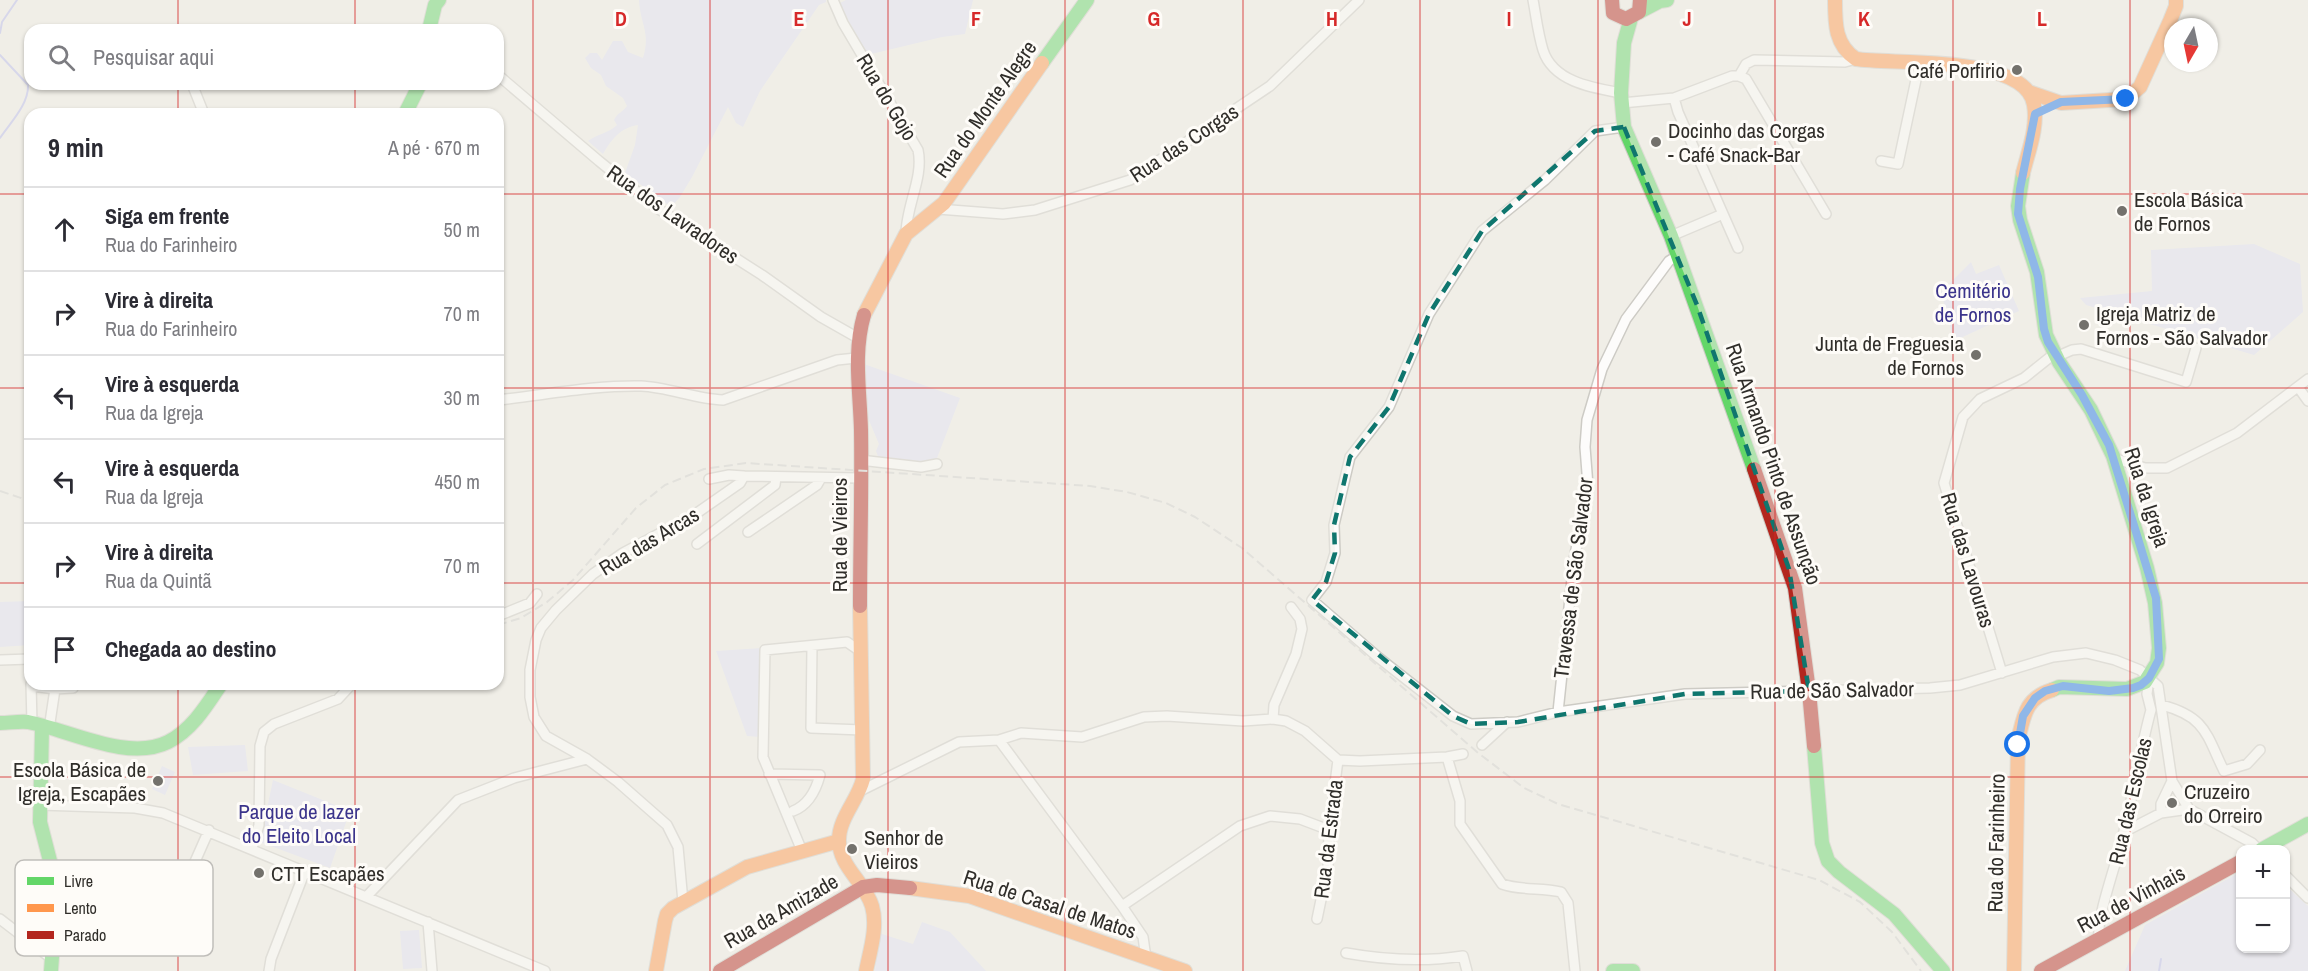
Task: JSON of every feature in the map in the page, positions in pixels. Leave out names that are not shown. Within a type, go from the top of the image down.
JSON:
[{"type":"street","points":[[430,24],[435,5],[439,0]]},
{"type":"street","name":"Rua do Gojo","points":[[833,0],[843,23],[918,150],[919,166],[907,217],[906,234]]},
{"type":"street","name":"Rua do Monte Alegre","points":[[906,234],[938,209],[992,137],[1088,0]]},
{"type":"street","name":"Rua das Corgas","points":[[938,209],[1003,214],[1035,210],[1130,180],[1270,86],[1359,0]]},
{"type":"street","points":[[1533,0],[1543,52],[1553,68],[1565,78],[1621,98],[1674,98],[1732,76],[1746,79],[1826,214]]},
{"type":"street","points":[[1622,7],[1661,0]]},
{"type":"street","points":[[1835,0],[1837,38],[1848,55],[1856,59]]},
{"type":"street","points":[[1739,76],[1746,64],[1754,60],[1920,61],[1948,64],[1997,75],[2023,85],[2029,92],[2061,102],[2126,99],[2140,87],[2170,21],[2176,0]]},
{"type":"street","name":"Rua Armando Pinto de Assunção","points":[[1622,7],[1624,43],[1621,98],[1624,127],[1679,255],[1792,579],[1799,607],[1809,691],[1822,843],[1828,861],[1894,914],[1943,971]]},
{"type":"street","points":[[1881,161],[1898,164],[1920,61]]},
{"type":"street","name":"Rua dos Lavradores","points":[[504,80],[657,208],[762,275],[821,317],[858,338]]},
{"type":"street","points":[[194,90],[202,108]]},
{"type":"street","points":[[408,108],[417,90]]},
{"type":"street","name":"Rua da Igreja","points":[[2029,92],[2035,106],[2035,114],[2017,207],[2038,277],[2044,329],[2055,355],[2082,395],[2109,445],[2156,598],[2159,659],[2149,678]]},
{"type":"street","points":[[1674,98],[1678,112],[1738,248]]},
{"type":"street","points":[[2035,114],[2061,102]]},
{"type":"street","name":"Rua de São Salvador","points":[[1624,127],[1595,131],[1545,180],[1482,231],[1429,314],[1389,407],[1350,457],[1334,525],[1335,553],[1326,582],[1312,600],[1453,716],[1471,724],[1507,723],[1558,712],[1685,694],[1930,688],[1960,685],[2054,657],[2086,653],[2115,660],[2140,670],[2149,678]]},
{"type":"street","points":[[1671,236],[1722,214]]},
{"type":"street","name":"Rua de Vieiros","points":[[862,790],[859,478],[861,430],[856,358],[864,316],[906,234]]},
{"type":"street","name":"Travessa de São Salvador","points":[[1558,712],[1574,560],[1588,486],[1585,447],[1587,420],[1602,369],[1626,319],[1669,261],[1679,255]]},
{"type":"street","points":[[2055,355],[2081,350],[2186,382],[2196,348]]},
{"type":"street","name":"Rua das Lavouras","points":[[2002,673],[1944,483],[1963,417],[1980,399],[2024,378],[2055,355]]},
{"type":"street","points":[[504,399],[618,386],[644,387],[723,400],[837,360],[856,358]]},
{"type":"street","points":[[2113,458],[2145,468],[2167,468],[2237,433],[2308,379]]},
{"type":"street","points":[[2298,387],[2308,401]]},
{"type":"street","points":[[860,460],[921,467],[937,465]]},
{"type":"street","points":[[709,479],[729,475],[859,478]]},
{"type":"street","name":"Rua das Arcas","points":[[683,902],[678,847],[667,825],[618,782],[587,759],[546,736],[534,717],[530,697],[530,670],[541,628],[593,574],[623,553],[694,515],[740,483],[744,476]]},
{"type":"street","points":[[697,544],[775,485],[776,477]]},
{"type":"street","points":[[748,532],[817,485],[820,478]]},
{"type":"street","points":[[504,614],[530,603],[537,594]]},
{"type":"street","points":[[1273,719],[1274,705],[1296,654],[1302,629],[1300,619],[1291,607]]},
{"type":"street","points":[[802,851],[763,758],[765,650],[847,642],[860,651]]},
{"type":"street","points":[[812,645],[811,728],[862,730]]},
{"type":"street","points":[[0,660],[24,659]]},
{"type":"street","points":[[2149,678],[2158,686],[2172,781],[2189,808],[2255,845]]},
{"type":"street","points":[[2149,678],[2147,694],[2151,710]]},
{"type":"street","name":"Rua do Farinheiro","points":[[2014,971],[2018,740],[2023,716],[2035,698],[2050,688],[2070,686],[2122,690],[2141,685],[2149,678]]},
{"type":"street","points":[[32,690],[41,727],[40,822],[51,860]]},
{"type":"street","points":[[41,727],[55,690]]},
{"type":"street","points":[[0,723],[26,722],[119,747],[144,748],[168,742],[192,723],[205,709],[217,690]]},
{"type":"street","points":[[252,848],[259,825],[260,746],[264,732],[274,724],[338,699],[346,690]]},
{"type":"street","points":[[2162,705],[2181,711],[2202,725],[2224,771],[2247,764],[2260,750]]},
{"type":"street","name":"Rua das Escolas","points":[[2100,938],[2098,931],[2101,916],[2124,832],[2151,710],[2162,705]]},
{"type":"street","points":[[866,971],[873,917],[872,907],[863,887],[846,865],[839,841],[848,813],[862,790],[959,742],[999,740],[1021,733],[1082,737],[1144,717],[1167,716],[1243,721],[1273,719],[1286,721],[1305,731],[1338,760],[1447,757],[1463,754]]},
{"type":"street","points":[[1482,745],[1507,723]]},
{"type":"street","points":[[999,740],[1143,937],[1146,958]]},
{"type":"street","points":[[1447,757],[1460,801],[1460,824],[1502,884],[1513,888],[1551,889],[1561,892],[1568,903],[1575,971]]},
{"type":"street","points":[[367,896],[458,800],[514,778],[587,759]]},
{"type":"street","name":"Rua da Estrada","points":[[1317,919],[1328,866],[1329,830],[1338,760]]},
{"type":"street","points":[[769,774],[820,775],[816,789],[809,800],[793,811]]},
{"type":"street","points":[[2161,813],[2161,804],[2172,781]]},
{"type":"street","points":[[39,805],[135,808],[163,813],[209,830],[545,971]]},
{"type":"street","points":[[2124,832],[2161,813],[2189,808]]},
{"type":"street","points":[[1122,906],[1240,826],[1270,816],[1300,819],[1329,830]]},
{"type":"street","points":[[2268,845],[2308,824]]},
{"type":"street","points":[[196,860],[209,830]]},
{"type":"street","points":[[656,971],[667,914],[683,902],[747,867],[839,841]]},
{"type":"street","name":"Rua de Vinhais","points":[[2041,971],[2236,865]]},
{"type":"street","points":[[268,971],[305,871]]},
{"type":"street","points":[[2290,880],[2308,898]]},
{"type":"street","name":"Rua de Casal de Matos","points":[[863,887],[899,886],[969,896],[1185,971]]},
{"type":"street","name":"Rua da Amizade","points":[[720,971],[863,887]]},
{"type":"street","points":[[0,920],[15,933]]},
{"type":"street","points":[[428,922],[432,971]]},
{"type":"street","points":[[1347,953],[1376,959],[1441,959],[1463,956],[1467,971]]},
{"type":"street","points":[[1613,971],[1634,971]]},
{"type":"highlighted area","points":[[1624,127],[1697,305],[1789,569],[1809,691],[1685,694],[1518,722],[1471,724],[1453,716],[1312,600],[1326,582],[1335,553],[1334,525],[1350,457],[1389,407],[1429,314],[1482,231],[1595,131]]},
{"type":"green space","points":[[639,0],[826,0],[819,5],[760,91],[743,127],[736,123],[728,107],[692,177],[671,207],[625,173],[635,145],[638,125],[626,128],[617,135],[603,154],[588,141],[617,125],[614,120],[627,106],[623,98],[606,86],[601,75],[591,68],[585,58],[590,53],[597,53],[602,60],[613,41],[622,41],[628,52],[643,58],[646,35]]},
{"type":"green space","points":[[846,0],[973,0],[965,34],[942,37],[867,55],[842,9],[840,3]]},
{"type":"green space","points":[[2254,244],[2300,264],[2303,312],[2254,355],[2086,305],[2080,298],[2152,291],[2151,250]]},
{"type":"green space","name":"Cemitério de Fornos","points":[[1971,262],[1976,274],[1999,265],[2019,311],[1954,341],[1941,292]]},
{"type":"green space","points":[[861,363],[960,398],[937,458],[925,464],[879,459],[876,451],[879,444],[865,411]]},
{"type":"green space","points":[[24,601],[24,645],[0,647],[0,602]]},
{"type":"green space","points":[[762,648],[760,737],[747,736],[716,651]]},
{"type":"green space","points":[[245,745],[248,771],[193,775],[188,747]]},
{"type":"green space","points":[[162,766],[175,772],[165,795],[152,789]]},
{"type":"green space","name":"Parque de lazer do Eleito Local","points":[[273,780],[350,811],[330,868],[260,842]]},
{"type":"green space","points":[[2236,874],[2236,953],[2290,953],[2290,890],[2308,906],[2308,971],[2125,971],[2145,925]]},
{"type":"green space","points":[[922,922],[950,932],[986,971],[875,971],[879,933],[913,944]]},
{"type":"green space","points":[[419,930],[422,968],[403,969],[400,931]]},
{"type":"waterway","points":[[0,33],[2,22],[17,0]]},
{"type":"waterway","points":[[0,55],[24,81]]},
{"type":"waterway","points":[[0,138],[22,106],[27,90]]},
{"type":"waterway","points":[[2159,971],[2161,959]]},
{"type":"railway","points":[[504,623],[521,618],[547,602],[573,580],[636,508],[665,485],[704,469],[746,463],[1090,486],[1127,492],[1166,503],[1195,517],[1242,548],[1477,752],[1524,788],[1558,804],[1819,880],[1860,902],[1892,932],[1921,971]]},
{"type":"railway","points":[[0,491],[24,499]]},
{"type":"traffic: fast","points":[[430,24],[435,5],[439,0]]},
{"type":"traffic: fast","points":[[1042,63],[1087,0]]},
{"type":"traffic: fast","points":[[1639,12],[1660,1],[1667,0]]},
{"type":"traffic: fast","points":[[1631,18],[1624,43],[1621,93],[1624,127],[1671,236],[1754,469]]},
{"type":"traffic: fast","points":[[408,108],[417,90]]},
{"type":"traffic: fast","points":[[2023,173],[2018,206],[2020,220],[2037,272],[2046,335],[2059,362],[2091,410],[2113,456],[2147,568],[2155,603],[2159,648],[2157,663],[2145,682],[2127,689],[2059,687],[2052,690]]},
{"type":"traffic: fast","points":[[0,723],[28,722],[117,747],[152,747],[168,742],[184,731],[217,690]]},
{"type":"traffic: fast","points":[[42,728],[40,822],[50,860]]},
{"type":"traffic: fast","points":[[1814,746],[1822,843],[1828,861],[1894,914],[1943,971]]},
{"type":"traffic: fast","points":[[2270,845],[2308,824]]},
{"type":"traffic: fast","points":[[51,971],[52,956]]},
{"type":"traffic: fast","points":[[1613,971],[1633,971]]},
{"type":"traffic: slow","points":[[1835,0],[1836,26],[1840,41],[1856,59],[1956,65],[2008,77],[2026,89],[2034,105],[2035,122],[2023,173]]},
{"type":"traffic: slow","points":[[2029,92],[2061,103],[2126,99],[2140,87],[2170,21],[2176,0]]},
{"type":"traffic: slow","points":[[864,315],[906,234],[944,203],[1042,63]]},
{"type":"traffic: slow","points":[[860,606],[863,779],[842,824],[839,840],[843,858],[869,897],[874,914],[874,931],[866,971]]},
{"type":"traffic: slow","points":[[2014,971],[2018,740],[2024,716],[2031,703],[2043,693],[2052,690]]},
{"type":"traffic: slow","points":[[656,971],[665,921],[667,914],[673,908],[747,867],[839,841]]},
{"type":"traffic: slow","points":[[910,888],[969,896],[1185,971]]},
{"type":"traffic: jam","points":[[1612,0],[1613,13],[1626,19],[1639,12],[1640,0]]},
{"type":"traffic: jam","points":[[860,606],[861,430],[858,358],[864,315]]},
{"type":"traffic: jam","points":[[1754,469],[1795,588],[1814,746]]},
{"type":"traffic: jam","points":[[2041,971],[2236,864]]},
{"type":"traffic: jam","points":[[720,971],[863,887],[877,885],[910,888]]},
{"type":"place","name":"Café Porfirio","points":[[2017,70]]},
{"type":"place","name":"Docinho das Corgas - Café Snack-Bar","points":[[1656,142]]},
{"type":"place","name":"Escola Básica de Fornos","points":[[2122,211]]},
{"type":"place","name":"Igreja Matriz de Fornos - São Salvador","points":[[2084,325]]},
{"type":"place","name":"Junta de Freguesia de Fornos","points":[[1976,355]]},
{"type":"place","name":"Escola Básica de Igreja, Escapães","points":[[158,781]]},
{"type":"place","name":"Cruzeiro do Orreiro","points":[[2172,803]]},
{"type":"place","name":"Senhor de Vieiros","points":[[852,849]]},
{"type":"place","name":"CTT Escapães","points":[[259,873]]},
{"type":"route","points":[[2018,745],[2019,728],[2023,716],[2035,698],[2045,691],[2063,686],[2109,691],[2133,688],[2149,678],[2159,659],[2156,598],[2153,585],[2109,445],[2082,395],[2048,342],[2044,329],[2038,277],[2017,207],[2035,114],[2061,102],[2126,99]]}]
